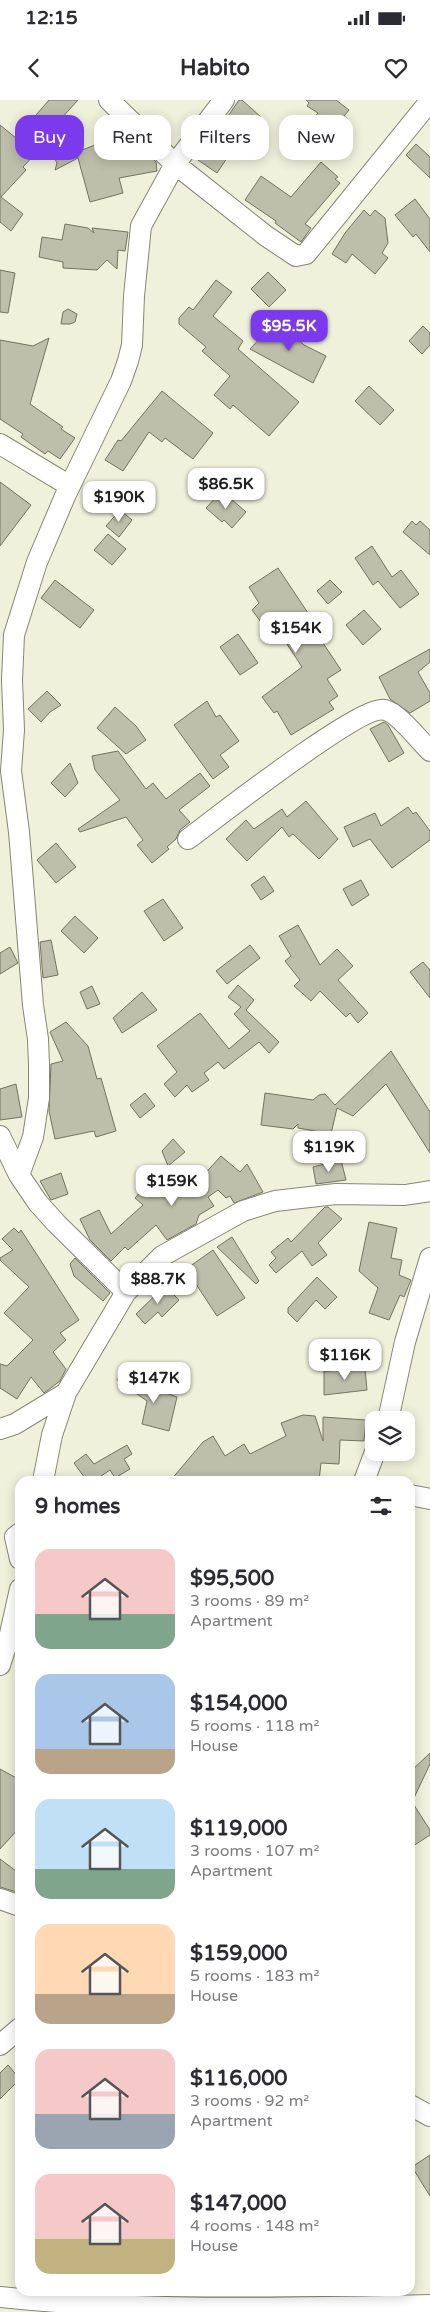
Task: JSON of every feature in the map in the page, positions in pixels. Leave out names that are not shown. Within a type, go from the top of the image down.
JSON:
[{"type":"street","points":[[109,100],[175,164],[266,236],[296,256],[301,257],[306,254],[430,101]]},
{"type":"street","points":[[19,1175],[33,1137],[39,1098],[39,1065],[19,832],[11,771],[14,721],[6,646],[14,635],[37,562],[70,486],[101,424],[128,360],[132,345],[134,296],[141,226],[175,164],[224,100]]},
{"type":"street","points":[[0,444],[70,486]]},
{"type":"street","points":[[188,839],[324,740],[377,709],[390,712],[430,751]]},
{"type":"street","points":[[0,1136],[19,1175],[56,1223],[126,1292]]},
{"type":"street","points":[[44,1476],[52,1435],[66,1393],[126,1292],[162,1256],[216,1225],[243,1212],[275,1201],[336,1194],[405,1195],[430,1191]]},
{"type":"street","points":[[390,1411],[405,1342],[430,1258]]},
{"type":"street","points":[[0,1429],[15,1424],[66,1393]]},
{"type":"street","points":[[366,1476],[372,1461]]},
{"type":"street","points":[[415,1496],[430,1499]]},
{"type":"street","points":[[0,1665],[15,1612]]},
{"type":"street","points":[[0,1899],[15,1904]]},
{"type":"street","points":[[0,2044],[15,2032]]},
{"type":"street","points":[[415,2108],[430,2116]]},
{"type":"street","points":[[0,2296],[58,2302],[175,2307],[310,2310],[430,2306]]},
{"type":"building","points":[[49,100],[78,100],[64,115],[36,115]]},
{"type":"building","points":[[239,100],[242,100],[259,115],[229,115]]},
{"type":"building","points":[[306,100],[336,100],[349,110],[345,115],[316,115],[318,113],[307,106],[309,103]]},
{"type":"building","points":[[0,125],[15,137],[15,160],[29,160],[23,167],[26,170],[1,197],[23,214],[11,231],[0,222]]},
{"type":"building","points":[[416,144],[430,157],[430,178],[406,155]]},
{"type":"building","points":[[94,145],[94,160],[154,160],[156,162],[157,171],[119,178],[123,193],[90,202],[79,160],[84,160],[84,149]]},
{"type":"building","points":[[55,160],[74,160],[55,170],[57,163]]},
{"type":"building","points":[[198,160],[226,160],[217,173]]},
{"type":"building","points":[[321,162],[338,177],[335,179],[340,183],[305,224],[311,228],[301,242],[275,223],[276,221],[245,200],[261,176],[291,197]]},
{"type":"building","points":[[415,199],[430,219],[430,252],[416,234],[413,237],[395,215]]},
{"type":"building","points":[[364,210],[370,216],[375,210],[385,218],[388,243],[382,253],[388,258],[375,274],[352,254],[346,263],[332,254],[345,233]]},
{"type":"building","points":[[65,224],[88,228],[94,233],[92,228],[128,232],[125,251],[118,250],[117,269],[107,260],[97,270],[63,268],[63,262],[39,257],[42,237],[62,240]]},
{"type":"building","points":[[0,270],[15,273],[8,313],[0,312]]},
{"type":"building","points":[[268,272],[286,290],[269,307],[251,289]]},
{"type":"building","points":[[216,280],[232,292],[213,316],[243,341],[238,349],[299,402],[269,436],[233,405],[230,409],[214,395],[230,376],[202,351],[206,347],[179,324],[179,318],[189,307],[193,310]]},
{"type":"building","points":[[68,309],[77,314],[75,322],[61,324],[63,312]]},
{"type":"building","points":[[277,320],[304,345],[326,356],[313,383],[250,349]]},
{"type":"building","points":[[423,326],[430,333],[430,345],[422,354],[409,341]]},
{"type":"building","points":[[49,338],[30,404],[63,427],[61,429],[75,438],[60,459],[48,451],[45,454],[21,437],[23,434],[0,419],[0,340],[33,346]]},
{"type":"building","points":[[369,386],[394,410],[380,425],[355,401]]},
{"type":"building","points":[[162,391],[213,433],[193,459],[165,438],[162,442],[149,432],[123,471],[105,460],[118,440],[121,441]]},
{"type":"building","points":[[0,482],[31,505],[0,546]]},
{"type":"building","points":[[222,491],[246,512],[232,528],[206,508]]},
{"type":"building","points":[[120,510],[132,520],[119,537],[106,526]]},
{"type":"building","points":[[412,521],[416,525],[420,521],[430,530],[430,555],[403,532]]},
{"type":"building","points":[[108,534],[126,549],[112,565],[94,550]]},
{"type":"building","points":[[372,546],[392,577],[401,570],[419,594],[400,608],[378,581],[373,585],[355,558]]},
{"type":"building","points":[[278,568],[326,640],[323,643],[341,670],[327,679],[338,696],[329,702],[334,709],[291,735],[277,711],[274,713],[262,697],[302,667],[279,632],[272,637],[252,610],[259,603],[249,587]]},
{"type":"building","points":[[55,580],[94,610],[80,628],[41,598]]},
{"type":"building","points":[[330,580],[342,592],[328,604],[317,591]]},
{"type":"building","points":[[364,610],[381,629],[363,645],[346,625]]},
{"type":"building","points":[[238,634],[258,663],[240,675],[220,647]]},
{"type":"building","points":[[430,649],[430,662],[418,672],[430,693],[430,701],[410,713],[390,699],[379,677]]},
{"type":"building","points":[[47,691],[61,705],[50,712],[41,722],[28,709]]},
{"type":"building","points":[[207,701],[216,717],[220,715],[239,741],[220,755],[229,767],[213,779],[174,725]]},
{"type":"building","points":[[115,707],[136,726],[146,740],[126,754],[97,728]]},
{"type":"building","points":[[384,722],[388,725],[404,753],[389,762],[370,729]]},
{"type":"building","points":[[118,751],[146,789],[153,783],[166,799],[200,773],[210,786],[179,810],[190,822],[180,830],[176,839],[167,847],[169,849],[152,863],[137,845],[143,840],[126,817],[80,832],[78,829],[120,800],[95,770],[92,756]]},
{"type":"building","points":[[70,763],[78,783],[65,797],[51,783]]},
{"type":"building","points":[[306,801],[338,839],[319,859],[293,834],[289,837],[282,827],[247,861],[226,839],[246,820],[254,829],[282,809],[287,817]]},
{"type":"building","points":[[408,807],[413,814],[416,812],[430,831],[430,840],[392,868],[370,839],[353,847],[344,827],[375,813],[381,826]]},
{"type":"building","points":[[56,843],[76,867],[56,883],[37,860]]},
{"type":"building","points":[[264,876],[274,891],[261,900],[251,885]]},
{"type":"building","points":[[361,880],[369,895],[352,906],[343,889]]},
{"type":"building","points":[[163,899],[183,928],[164,941],[144,911]]},
{"type":"building","points":[[75,916],[98,938],[84,953],[61,931]]},
{"type":"building","points":[[298,925],[320,965],[337,949],[353,966],[338,980],[368,1013],[358,1023],[350,1013],[346,1017],[320,991],[311,1001],[294,986],[300,980],[285,961],[291,956],[279,936]]},
{"type":"building","points":[[51,940],[58,975],[43,978],[40,942]]},
{"type":"building","points":[[250,945],[260,958],[227,984],[216,971]]},
{"type":"building","points":[[10,947],[18,963],[0,974],[0,953]]},
{"type":"building","points":[[423,962],[430,970],[430,998],[410,972]]},
{"type":"building","points":[[238,985],[254,1000],[246,1010],[279,1042],[269,1053],[259,1042],[224,1069],[218,1062],[204,1073],[209,1080],[192,1092],[187,1085],[175,1097],[164,1084],[177,1072],[157,1046],[200,1013],[229,1049],[250,1031],[234,1014],[241,1007],[228,997]]},
{"type":"building","points":[[92,986],[100,1004],[87,1009],[80,992]]},
{"type":"building","points":[[142,992],[157,1010],[122,1033],[113,1018]]},
{"type":"building","points":[[66,1022],[88,1046],[97,1079],[101,1078],[116,1131],[96,1137],[94,1131],[55,1139],[49,1111],[51,1064],[63,1061],[50,1032]]},
{"type":"building","points":[[391,1051],[430,1112],[430,1153],[386,1084],[353,1116],[337,1108],[331,1134],[298,1128],[298,1124],[293,1129],[261,1125],[265,1093],[313,1100],[319,1095],[325,1094],[335,1105]]},
{"type":"building","points":[[16,1084],[22,1117],[0,1120],[0,1089]]},
{"type":"building","points":[[145,1093],[155,1106],[140,1118],[130,1105]]},
{"type":"building","points":[[173,1139],[185,1152],[168,1166],[162,1151]]},
{"type":"building","points":[[221,1156],[240,1172],[247,1164],[263,1192],[234,1203],[230,1196],[226,1198],[218,1190],[208,1197],[214,1206],[199,1215],[196,1224],[167,1240],[156,1225],[128,1250],[125,1247],[111,1261],[90,1240],[80,1219],[99,1210],[111,1234],[143,1205],[135,1198],[144,1188],[158,1181],[191,1177],[199,1180]]},
{"type":"building","points":[[341,1160],[346,1180],[316,1184],[313,1167]]},
{"type":"building","points":[[61,1173],[68,1194],[51,1200],[40,1181]]},
{"type":"building","points":[[325,1207],[328,1207],[342,1219],[318,1243],[327,1255],[312,1266],[302,1251],[276,1273],[269,1265],[276,1258],[271,1252],[288,1238],[291,1242]]},
{"type":"building","points":[[369,1222],[397,1228],[391,1258],[402,1260],[399,1275],[411,1280],[404,1297],[400,1295],[389,1320],[369,1313],[378,1288],[359,1271]]},
{"type":"building","points":[[14,1228],[19,1233],[21,1230],[79,1320],[60,1333],[66,1340],[53,1352],[66,1369],[60,1381],[44,1393],[31,1377],[17,1399],[0,1388],[0,1364],[7,1366],[33,1340],[4,1313],[29,1287],[0,1260],[0,1258],[13,1250],[2,1239]]},
{"type":"building","points":[[232,1237],[259,1281],[256,1284],[217,1247]]},
{"type":"building","points":[[213,1250],[245,1298],[217,1316],[186,1269]]},
{"type":"building","points":[[75,1258],[110,1293],[103,1301],[74,1276],[70,1264]]},
{"type":"building","points":[[317,1277],[337,1297],[325,1309],[316,1300],[297,1322],[288,1313],[288,1308]]},
{"type":"building","points":[[165,1286],[179,1300],[162,1317],[158,1312],[145,1324],[136,1314]]},
{"type":"building","points":[[365,1369],[367,1390],[324,1395],[324,1371]]},
{"type":"building","points":[[119,1376],[177,1397],[169,1431],[142,1424],[147,1401],[117,1380]]},
{"type":"building","points":[[303,1415],[315,1416],[323,1441],[323,1417],[365,1420],[364,1441],[340,1440],[339,1464],[321,1463],[320,1476],[174,1476],[203,1442],[213,1436],[225,1456],[244,1444],[250,1454],[286,1436],[281,1423]]},
{"type":"building","points":[[127,1445],[132,1454],[124,1459],[130,1469],[118,1476],[114,1476],[110,1470],[101,1476],[83,1476],[74,1463],[86,1454],[94,1464]]},
{"type":"building","points":[[430,1753],[430,1764],[415,1796],[415,1767]]},
{"type":"building","points":[[0,1769],[15,1777],[15,1832],[0,1849]]},
{"type":"building","points":[[415,1807],[430,1830],[430,1835],[415,1845]]},
{"type":"building","points":[[0,1859],[15,1870],[15,1892],[0,1887]]},
{"type":"building","points":[[8,2065],[15,2073],[15,2084],[0,2099],[0,2073]]},
{"type":"building","points":[[430,2155],[430,2196],[415,2172],[415,2165]]}]
